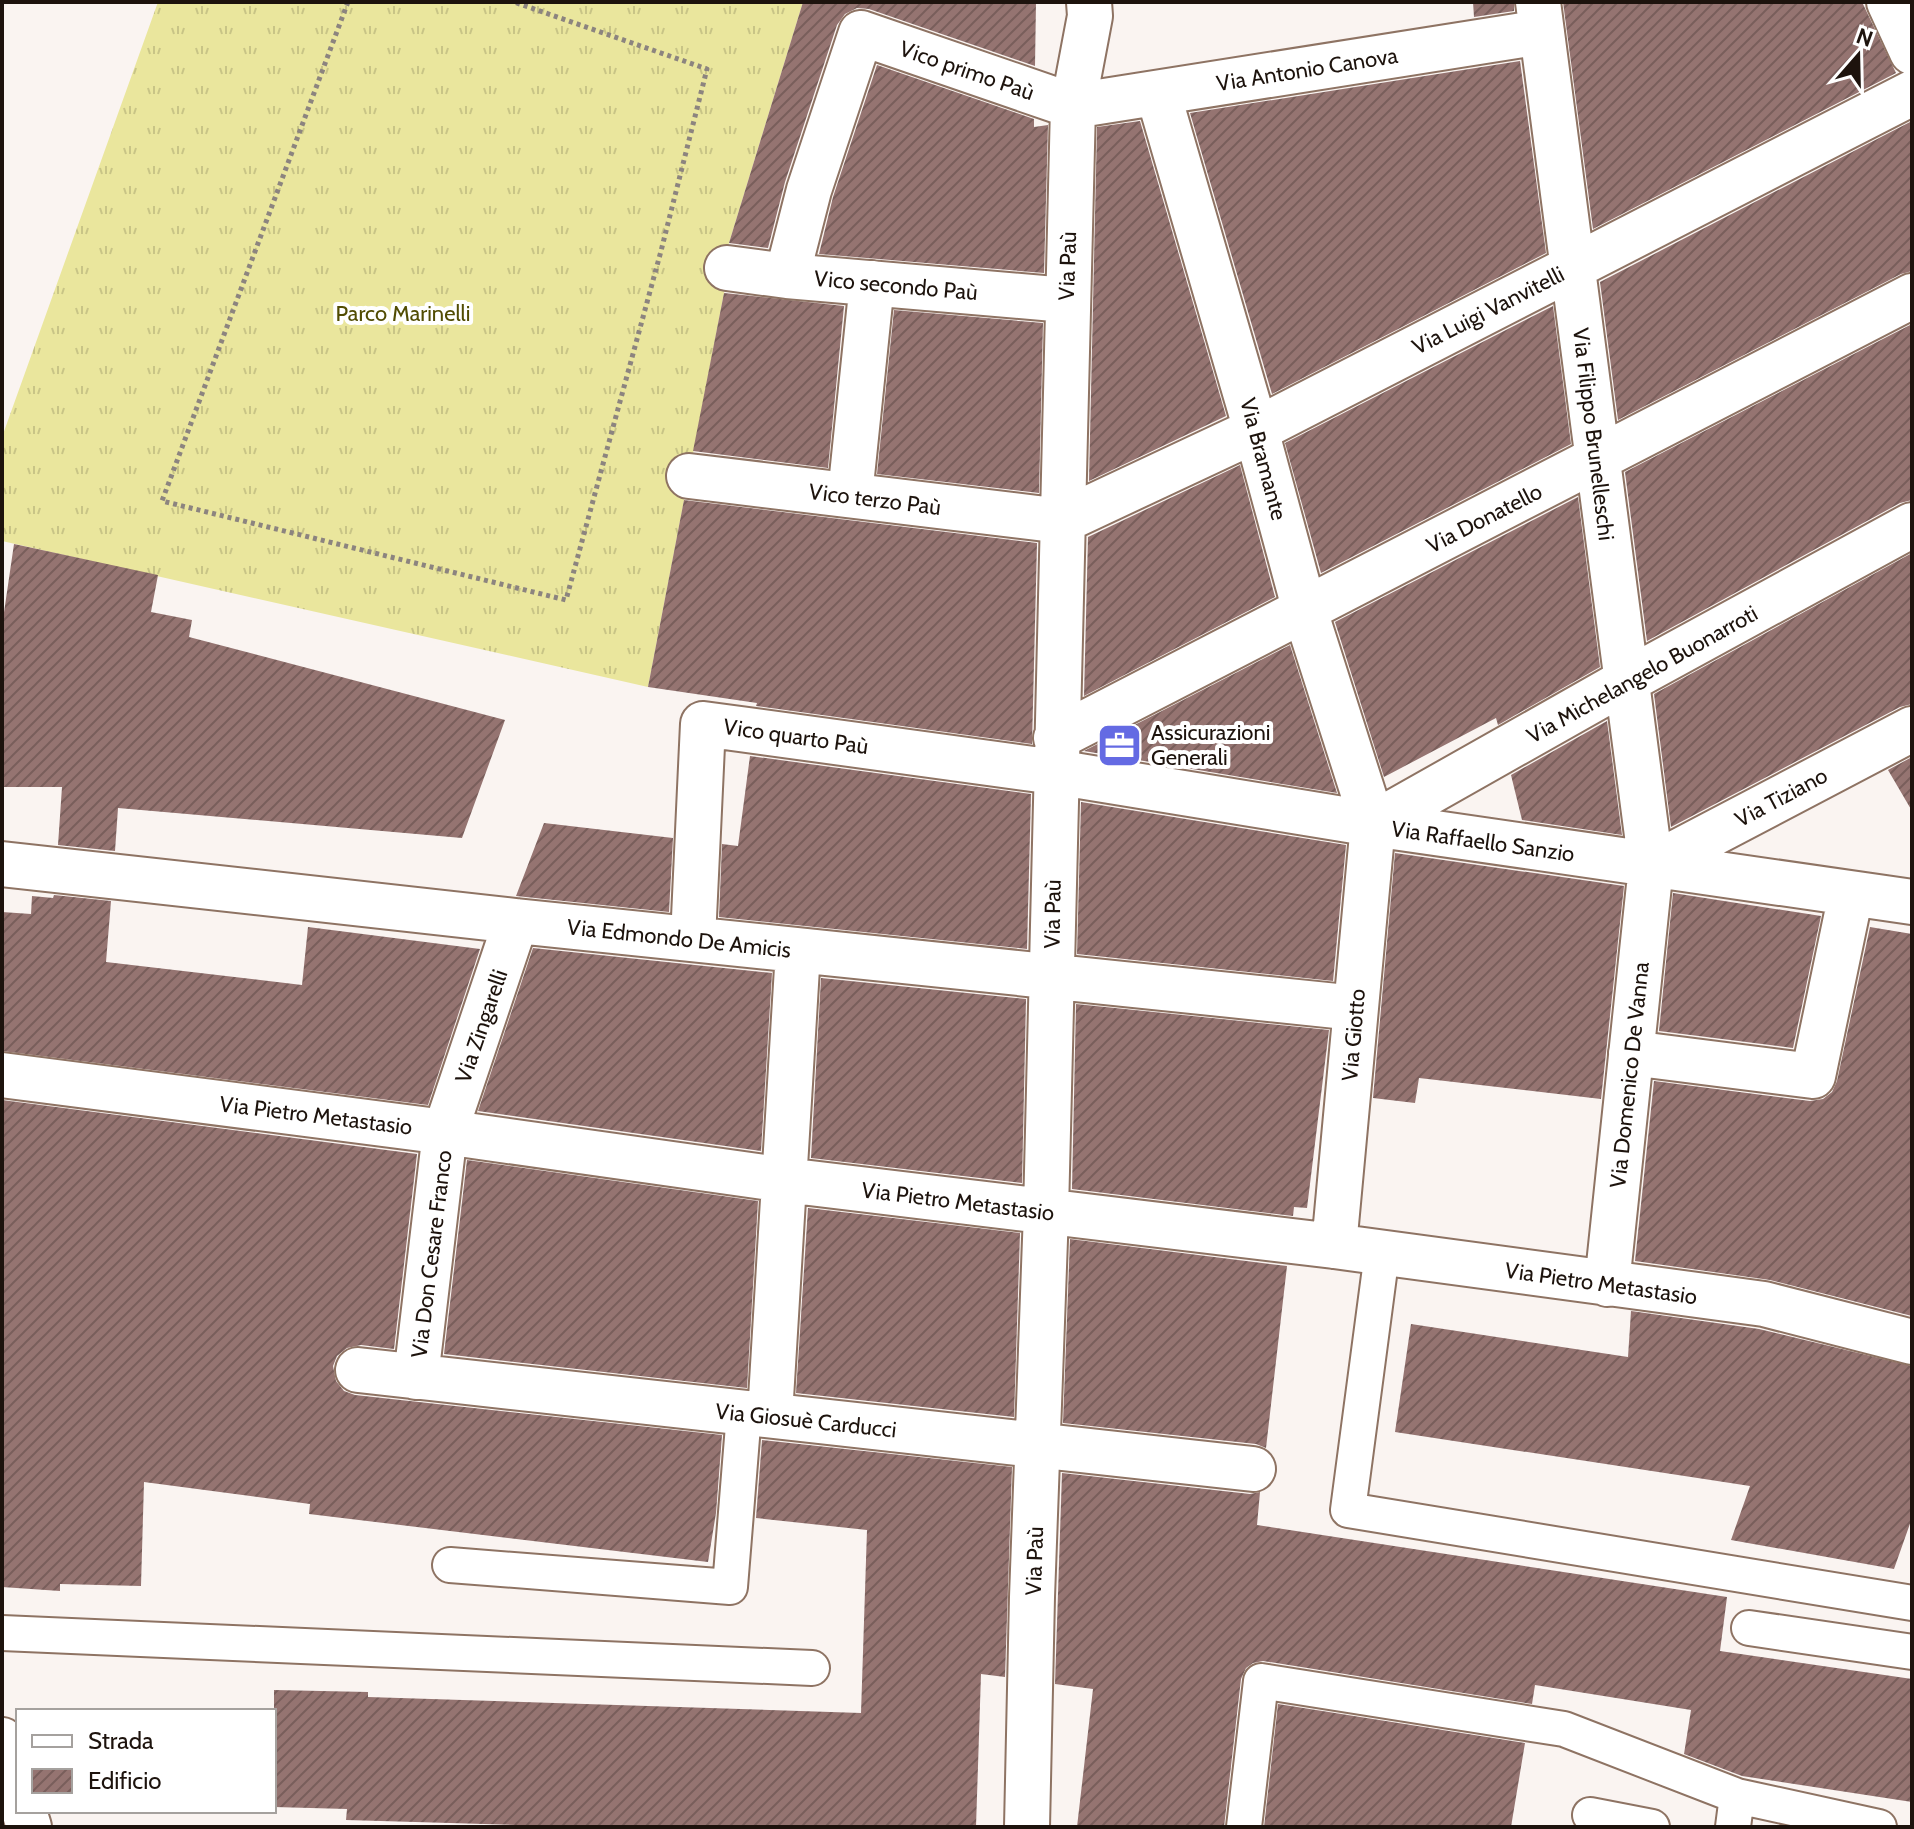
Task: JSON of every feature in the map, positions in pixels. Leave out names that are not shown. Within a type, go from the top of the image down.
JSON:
[{"type":"street","name":"Via Paù","points":[[1027,1827],[1046,1212],[1066,300],[1073,106],[1090,16],[1089,2]]},
{"type":"street","points":[[1889,2],[1912,52]]},
{"type":"street","name":"Via Antonio Canova","points":[[1073,106],[1158,93],[1540,17]]},
{"type":"street","name":"Via Filippo Brunelleschi","points":[[1540,17],[1651,866]]},
{"type":"street","name":"Vico primo Paù","points":[[787,276],[809,190],[861,33],[1073,106]]},
{"type":"street","name":"Via Bramante","points":[[1158,93],[1305,611],[1373,824]]},
{"type":"street","name":"Via Luigi Vanvitelli","points":[[1062,521],[1256,430],[1912,93]]},
{"type":"street","name":"Vico secondo Paù","points":[[727,268],[1066,300]]},
{"type":"street","points":[[850,495],[872,283]]},
{"type":"street","name":"Via Donatello","points":[[1056,755],[1305,611],[1912,296]]},
{"type":"street","name":"Vico terzo Paù","points":[[689,476],[1062,521]]},
{"type":"street","name":"Via Michelangelo Buonarroti","points":[[1373,824],[1912,525]]},
{"type":"street","name":"Vico quarto Paù","points":[[693,939],[703,724],[1056,755]]},
{"type":"street","name":"Via Tiziano","points":[[1651,866],[1912,729]]},
{"type":"street","name":"Via Raffaello Sanzio","points":[[1056,755],[1373,824],[1912,902]]},
{"type":"street","name":"Via Giotto","points":[[1334,1246],[1373,824]]},
{"type":"street","name":"Via Edmondo De Amicis","points":[[2,864],[1356,1008]]},
{"type":"street","name":"Via Domenico De Vanna","points":[[1607,1284],[1651,866]]},
{"type":"street","points":[[1631,1053],[1813,1076],[1851,894]]},
{"type":"street","name":"Via Zingarelli","points":[[445,1132],[516,921]]},
{"type":"street","points":[[757,1414],[785,1180],[798,951]]},
{"type":"street","name":"Via Pietro Metastasio","points":[[2,1075],[785,1180],[1334,1246],[1764,1304],[1912,1342]]},
{"type":"street","name":"Via Don Cesare Franco","points":[[416,1377],[445,1132]]},
{"type":"street","name":"Via Giosuè Carducci","points":[[358,1370],[1253,1469]]},
{"type":"street","points":[[2,1740],[16,1786]]},
{"type":"lane","points":[[1382,1253],[1348,1510],[1912,1603]]},
{"type":"lane","points":[[450,1565],[730,1587],[757,1414]]},
{"type":"lane","points":[[1749,1628],[1912,1652]]},
{"type":"lane","points":[[2,1633],[812,1668]]},
{"type":"lane","points":[[1244,1827],[1261,1681],[1564,1729],[1735,1811],[1879,1827]]},
{"type":"lane","points":[[1590,1815],[1652,1827]]},
{"type":"path","points":[[348,2],[162,501],[566,600],[707,69],[514,2]]},
{"type":"green space","name":"Parco Marinelli","points":[[158,2],[803,2],[729,243],[725,288],[648,687],[2,541],[2,437]]},
{"type":"building","points":[[803,2],[1036,2],[1035,66],[869,9],[857,8],[845,14],[837,25],[785,182],[768,248],[729,243]]},
{"type":"building","points":[[1473,2],[1514,2],[1514,11],[1474,17]]},
{"type":"building","points":[[1563,2],[1862,2],[1896,73],[1593,229]]},
{"type":"building","points":[[1520,61],[1546,253],[1272,394],[1190,113]]},
{"type":"building","points":[[877,65],[1034,119],[1034,127],[1048,125],[1044,273],[819,254],[833,197]]},
{"type":"building","points":[[1140,121],[1226,416],[1089,481],[1097,127]]},
{"type":"building","points":[[1912,121],[1912,271],[1618,420],[1600,282]]},
{"type":"building","points":[[724,293],[844,306],[828,468],[693,451]]},
{"type":"building","points":[[1553,306],[1571,444],[1321,573],[1285,443]]},
{"type":"building","points":[[894,310],[1043,323],[1039,493],[877,474]]},
{"type":"building","points":[[1912,324],[1912,500],[1900,503],[1647,641],[1625,472]]},
{"type":"building","points":[[1240,465],[1275,597],[1084,696],[1088,537]]},
{"type":"building","points":[[1578,497],[1600,667],[1498,725],[1496,718],[1384,777],[1335,622]]},
{"type":"building","points":[[684,500],[1037,543],[1032,744],[756,706],[757,703],[648,687]]},
{"type":"building","points":[[14,544],[158,575],[151,612],[192,620],[189,637],[505,720],[462,838],[118,808],[115,851],[58,845],[62,787],[2,787],[2,626]]},
{"type":"building","points":[[1912,553],[1912,704],[1900,707],[1671,827],[1654,694]]},
{"type":"building","points":[[1290,645],[1337,793],[1084,751]]},
{"type":"building","points":[[1607,721],[1622,835],[1522,820],[1511,775]]},
{"type":"building","points":[[750,756],[1031,794],[1027,949],[719,917],[722,844],[738,846]]},
{"type":"building","points":[[1912,757],[1912,811],[1888,770]]},
{"type":"building","points":[[1081,802],[1346,845],[1333,981],[1077,954]]},
{"type":"building","points":[[544,823],[673,838],[669,912],[516,896]]},
{"type":"building","points":[[1395,853],[1624,886],[1601,1099],[1419,1078],[1415,1103],[1373,1098]]},
{"type":"building","points":[[1673,893],[1821,916],[1793,1048],[1659,1031]]},
{"type":"building","points":[[54,895],[111,901],[106,962],[302,985],[308,927],[480,949],[428,1105],[2,1051],[2,912],[31,914],[32,896],[53,898]]},
{"type":"building","points":[[1870,927],[1912,934],[1912,1316],[1770,1280],[1635,1261],[1654,1081],[1810,1101],[1823,1099],[1832,1092],[1837,1081]]},
{"type":"building","points":[[533,948],[772,973],[761,1151],[478,1111]]},
{"type":"building","points":[[821,978],[1026,999],[1022,1183],[811,1158]]},
{"type":"building","points":[[1076,1004],[1329,1030],[1307,1208],[1294,1207],[1293,1216],[1072,1189]]},
{"type":"building","points":[[2,1100],[417,1154],[394,1349],[361,1345],[347,1348],[337,1356],[333,1366],[336,1381],[344,1391],[355,1395],[722,1435],[716,1513],[708,1562],[309,1514],[310,1504],[144,1482],[141,1586],[60,1584],[60,1591],[2,1587]]},
{"type":"building","points":[[467,1160],[758,1201],[747,1388],[444,1354]]},
{"type":"building","points":[[808,1208],[1020,1233],[1014,1417],[796,1393]]},
{"type":"building","points":[[1070,1239],[1287,1266],[1266,1448],[1256,1444],[1063,1423]]},
{"type":"building","points":[[1631,1311],[1759,1329],[1912,1366],[1912,1518],[1894,1569],[1731,1540],[1750,1486],[1395,1432],[1411,1324],[1628,1357]]},
{"type":"building","points":[[762,1440],[1012,1467],[1005,1677],[981,1674],[976,1827],[584,1827],[346,1820],[347,1809],[276,1807],[274,1690],[368,1692],[368,1697],[861,1713],[867,1530],[756,1518]]},
{"type":"building","points":[[1062,1473],[1250,1494],[1260,1492],[1257,1525],[1727,1597],[1720,1651],[1912,1679],[1912,1802],[1742,1776],[1684,1754],[1691,1710],[1535,1685],[1532,1704],[1263,1661],[1246,1668],[1241,1679],[1224,1827],[1077,1827],[1093,1689],[1055,1684]]},
{"type":"building","points":[[1278,1704],[1525,1743],[1511,1827],[1264,1827]]},
{"type":"place","name":"Assicurazioni Generali","points":[[1120,745]]}]
